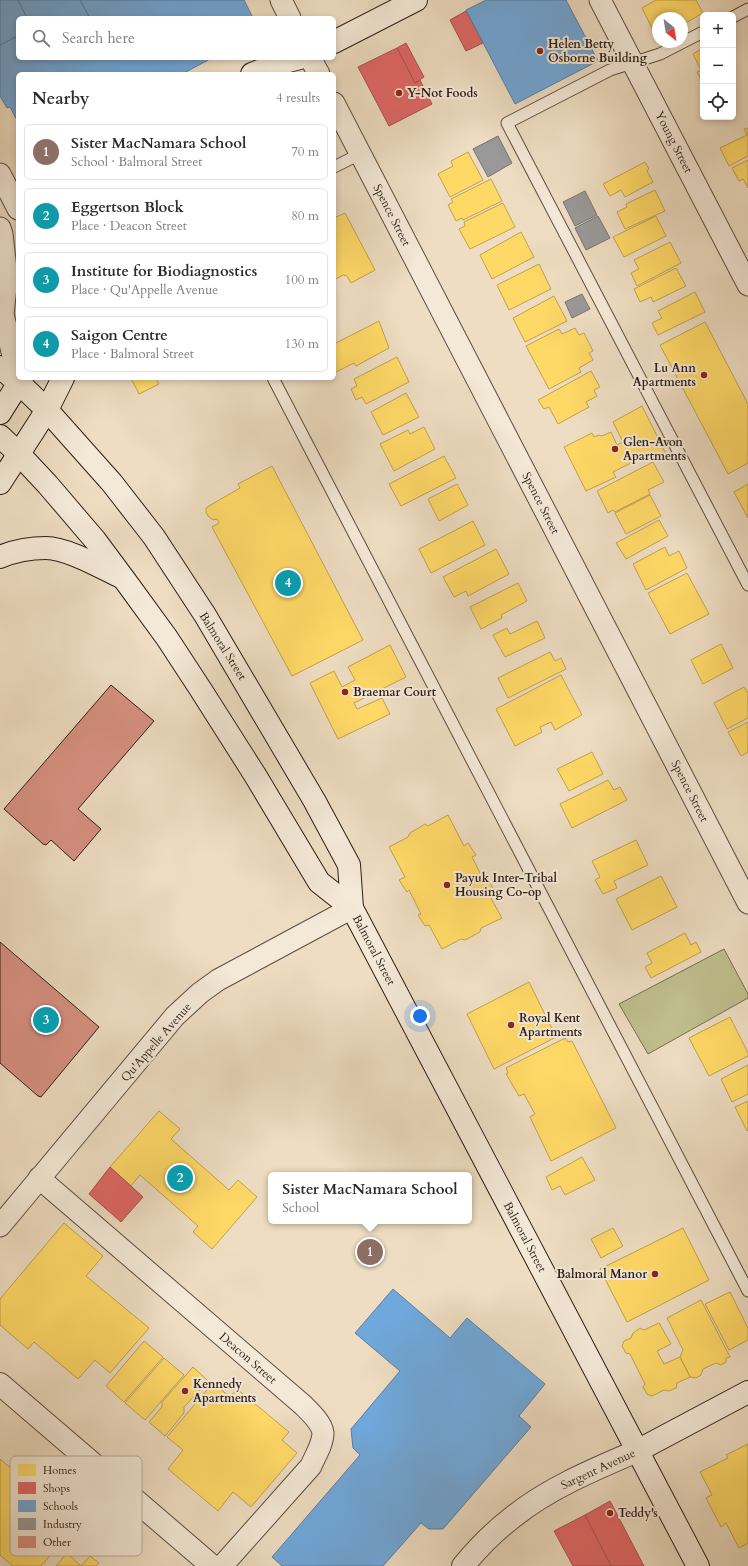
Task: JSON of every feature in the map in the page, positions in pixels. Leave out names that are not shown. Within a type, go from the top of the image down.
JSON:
[{"type":"main road","points":[[336,41],[416,0]]},
{"type":"main road","points":[[257,72],[292,60]]},
{"type":"main road","points":[[293,72],[304,60]]},
{"type":"main road","name":"Balmoral Street","points":[[0,367],[16,377]]},
{"type":"main road","points":[[0,413],[18,380]]},
{"type":"main road","name":"Balmoral Street","points":[[20,380],[112,483],[154,537],[205,615],[310,793],[349,865],[352,908],[698,1566]]},
{"type":"main road","points":[[0,483],[47,410],[62,380]]},
{"type":"main road","name":"Balmoral Street","points":[[0,436],[19,454],[71,511],[124,579],[201,690],[255,775],[319,882],[352,908]]},
{"type":"main road","points":[[0,557],[15,551],[47,548],[62,551],[124,579]]},
{"type":"main road","points":[[0,1384],[84,1456]]},
{"type":"main road","name":"Sargent Avenue","points":[[463,1566],[513,1517],[554,1490],[637,1451],[748,1392]]},
{"type":"main road","points":[[142,1506],[212,1566]]},
{"type":"street","points":[[281,0],[289,16]]},
{"type":"street","name":"Young Street","points":[[600,0],[748,285]]},
{"type":"street","points":[[311,60],[318,72]]},
{"type":"street","name":"Spence Street","points":[[336,107],[748,903]]},
{"type":"street","points":[[0,174],[16,205]]},
{"type":"street","points":[[0,228],[7,278],[3,314],[16,367]]},
{"type":"street","name":"Qu'Appelle Avenue","points":[[0,1226],[175,1016],[200,993],[218,980],[352,908]]},
{"type":"street","name":"Deacon Street","points":[[39,1178],[303,1405],[316,1420],[323,1433],[319,1449],[311,1466],[222,1566]]},
{"type":"lane","points":[[736,15],[748,9]]},
{"type":"lane","points":[[700,34],[660,54],[610,70],[507,123],[748,585]]},
{"type":"lane","points":[[336,166],[360,154]]},
{"type":"lane","points":[[274,380],[748,1291]]},
{"type":"shaded area","points":[[724,949],[748,994],[748,998],[648,1054],[619,1004]]},
{"type":"building: Homes","points":[[656,0],[696,0],[702,12],[700,12],[700,15],[688,22],[688,12],[652,12],[652,28],[642,8]]},
{"type":"building: Homes","points":[[700,50],[700,68],[693,54]]},
{"type":"building: Homes","points":[[700,70],[700,78],[697,72]]},
{"type":"building: Homes","points":[[748,128],[748,156],[729,166],[720,148],[747,135],[744,129]]},
{"type":"building: Homes","points":[[468,152],[483,180],[450,197],[438,174],[453,166],[451,161]]},
{"type":"building: Homes","points":[[748,160],[748,188],[743,179],[739,181],[732,168]]},
{"type":"building: Homes","points":[[645,162],[649,169],[647,171],[653,182],[625,197],[621,190],[610,196],[603,184]]},
{"type":"building: Homes","points":[[491,179],[502,201],[463,220],[462,218],[456,221],[448,205],[453,202],[451,199]]},
{"type":"building: Homes","points":[[655,190],[665,211],[625,229],[617,212],[627,207],[626,204]]},
{"type":"building: Homes","points":[[503,203],[515,227],[470,249],[459,229],[465,226],[464,222]]},
{"type":"building: Homes","points":[[345,213],[375,270],[351,283],[347,276],[343,275],[336,279],[336,217]]},
{"type":"building: Homes","points":[[656,216],[666,236],[624,257],[613,237]]},
{"type":"building: Homes","points":[[521,232],[534,257],[492,279],[480,255]]},
{"type":"building: Homes","points":[[670,242],[681,263],[637,286],[631,273],[639,269],[634,260]]},
{"type":"building: Homes","points":[[539,264],[551,289],[509,310],[497,285]]},
{"type":"building: Homes","points":[[676,268],[686,286],[653,302],[651,297],[640,302],[634,289]]},
{"type":"building: Homes","points":[[695,292],[705,312],[658,335],[652,323],[662,318],[658,311]]},
{"type":"building: Homes","points":[[554,296],[567,321],[525,342],[513,318]]},
{"type":"building: Homes","points":[[379,321],[389,348],[356,366],[354,363],[336,372],[336,343]]},
{"type":"building: Homes","name":"Lu Ann Apartments","points":[[705,322],[748,404],[748,463],[728,474],[660,345]]},
{"type":"building: Homes","points":[[575,328],[579,335],[584,333],[593,351],[589,353],[593,360],[579,368],[581,372],[549,389],[526,346],[559,329],[562,334]]},
{"type":"building: Homes","points":[[397,357],[409,382],[366,404],[362,397],[356,400],[351,389],[357,386],[354,379]]},
{"type":"building: Homes","points":[[591,371],[600,387],[594,390],[597,396],[586,402],[589,407],[558,424],[549,407],[544,409],[538,400]]},
{"type":"building: Homes","points":[[132,380],[157,380],[159,384],[139,394]]},
{"type":"building: Homes","points":[[406,393],[419,417],[383,435],[371,412]]},
{"type":"building: Homes","name":"Glen-Avon Apartments","points":[[642,406],[665,452],[643,462],[641,458],[613,472],[616,477],[586,491],[564,447],[592,433],[594,437],[599,435],[602,436],[611,432],[617,445],[623,442],[613,422]]},
{"type":"building: Homes","points":[[424,427],[435,449],[394,471],[380,444],[408,430],[410,434]]},
{"type":"building: Homes","points":[[444,456],[456,478],[401,506],[389,484]]},
{"type":"building: Homes","points":[[653,462],[664,482],[648,490],[650,494],[615,512],[613,510],[608,513],[597,491]]},
{"type":"building: Homes","points":[[272,466],[363,640],[292,676],[212,527],[219,523],[217,519],[213,520],[206,512],[206,508],[240,488],[238,484]]},
{"type":"building: Homes","points":[[457,484],[468,505],[439,521],[428,499]]},
{"type":"building: Homes","points":[[748,484],[748,518],[734,492]]},
{"type":"building: Homes","points":[[650,495],[661,516],[626,534],[615,513]]},
{"type":"building: Homes","points":[[659,520],[668,536],[626,559],[616,543]]},
{"type":"building: Homes","points":[[473,521],[485,545],[431,573],[419,549]]},
{"type":"building: Homes","points":[[665,547],[669,556],[679,551],[687,568],[646,590],[633,564]]},
{"type":"building: Homes","points":[[496,549],[509,574],[468,596],[466,591],[454,597],[443,577]]},
{"type":"building: Homes","points":[[687,573],[709,614],[670,634],[648,593]]},
{"type":"building: Homes","points":[[518,583],[527,601],[501,615],[502,618],[481,629],[470,607]]},
{"type":"building: Homes","points":[[537,621],[545,638],[505,657],[493,635],[507,628],[510,634]]},
{"type":"building: Homes","points":[[721,644],[733,668],[703,684],[691,660]]},
{"type":"building: Homes","name":"Braemar Court","points":[[390,645],[406,677],[354,703],[357,709],[382,698],[390,714],[338,739],[310,683],[334,671],[342,687],[355,680],[348,667]]},
{"type":"building: Homes","points":[[550,652],[555,661],[561,658],[566,669],[508,698],[498,678]]},
{"type":"building: Homes","points":[[561,675],[582,715],[555,730],[551,722],[540,727],[542,732],[515,746],[496,709]]},
{"type":"building: Homes","points":[[744,687],[748,693],[748,718],[727,729],[714,703]]},
{"type":"building: Homes","points":[[748,722],[748,752],[741,756],[728,732]]},
{"type":"building: Homes","points":[[592,752],[603,774],[569,791],[557,769]]},
{"type":"building: Homes","points":[[608,780],[614,790],[620,787],[627,800],[572,828],[560,804]]},
{"type":"building: Homes","name":"Payuk Inter-Tribal Housing Co-op","points":[[448,815],[464,846],[468,843],[476,855],[472,857],[484,881],[488,880],[494,890],[488,893],[502,918],[481,928],[480,932],[465,940],[461,939],[442,949],[429,925],[425,926],[418,915],[421,914],[409,890],[407,892],[399,880],[405,877],[389,847],[408,837],[410,833],[425,824],[428,826]]},
{"type":"building: Homes","points":[[636,840],[648,865],[614,881],[617,888],[603,894],[595,880],[600,877],[592,861]]},
{"type":"building: Homes","points":[[661,876],[677,907],[632,930],[616,899]]},
{"type":"building: Homes","points":[[685,933],[691,945],[696,942],[701,952],[651,978],[645,967],[652,963],[647,953]]},
{"type":"building: Homes","name":"Royal Kent Apartments","points":[[529,982],[556,1037],[494,1069],[467,1014]]},
{"type":"building: Homes","points":[[730,1017],[748,1053],[748,1056],[709,1076],[689,1038]]},
{"type":"building: Homes","points":[[565,1038],[568,1042],[572,1041],[616,1128],[551,1161],[530,1117],[535,1114],[524,1094],[519,1096],[506,1074],[508,1073],[506,1068]]},
{"type":"building: Homes","points":[[748,1065],[748,1094],[732,1102],[721,1079]]},
{"type":"building: Homes","points":[[748,1101],[748,1130],[747,1131],[735,1107]]},
{"type":"building: Homes","points":[[159,1111],[180,1129],[171,1139],[229,1190],[238,1180],[257,1197],[212,1249],[193,1232],[198,1226],[140,1175],[131,1186],[110,1167]]},
{"type":"building: Homes","points":[[582,1157],[595,1180],[565,1195],[560,1186],[552,1190],[546,1177]]},
{"type":"building: Homes","points":[[64,1223],[103,1256],[86,1276],[149,1328],[110,1373],[95,1360],[78,1379],[34,1342],[28,1349],[0,1325],[0,1299]]},
{"type":"building: Homes","points":[[613,1228],[623,1246],[601,1258],[591,1239]]},
{"type":"building: Homes","name":"Balmoral Manor","points":[[683,1228],[709,1280],[627,1322],[600,1269]]},
{"type":"building: Homes","points":[[730,1292],[748,1328],[748,1340],[729,1350],[705,1304]]},
{"type":"building: Homes","points":[[701,1300],[730,1357],[726,1358],[726,1362],[721,1365],[716,1363],[703,1369],[701,1375],[696,1378],[690,1377],[680,1357],[683,1350],[667,1318]]},
{"type":"building: Homes","points":[[659,1323],[671,1344],[657,1351],[664,1364],[680,1357],[690,1377],[677,1383],[676,1388],[669,1391],[664,1390],[652,1396],[647,1394],[643,1387],[645,1384],[630,1354],[626,1353],[622,1346],[624,1341],[631,1338],[633,1333],[640,1328],[644,1330]]},
{"type":"building: Homes","points":[[144,1341],[163,1357],[124,1402],[106,1386]]},
{"type":"building: Homes","points":[[164,1358],[184,1375],[145,1420],[125,1403]]},
{"type":"building: Homes","name":"Kennedy Apartments","points":[[193,1367],[208,1381],[184,1407],[184,1413],[165,1436],[149,1422],[162,1407],[162,1402]]},
{"type":"building: Homes","points":[[213,1383],[230,1397],[237,1389],[289,1432],[282,1440],[297,1453],[251,1507],[233,1492],[218,1511],[168,1469],[183,1450],[167,1437]]},
{"type":"building: Homes","points":[[748,1444],[748,1543],[739,1548],[726,1523],[721,1527],[706,1498],[712,1495],[700,1472],[728,1458],[726,1455]]},
{"type":"building: Homes","points":[[0,1459],[10,1467],[10,1556],[50,1556],[41,1566],[13,1566],[0,1555]]},
{"type":"building: Homes","points":[[64,1556],[70,1556],[81,1566],[56,1566]]},
{"type":"building: Homes","points":[[90,1556],[99,1563],[96,1566],[81,1566]]},
{"type":"building: Shops","points":[[466,11],[483,43],[466,51],[450,20]]},
{"type":"building: Shops","points":[[406,43],[424,77],[415,83],[397,48]]},
{"type":"building: Shops","name":"Y-Not Foods","points":[[397,48],[415,83],[420,80],[432,104],[389,126],[358,67]]},
{"type":"building: Shops","points":[[110,1167],[143,1197],[121,1222],[89,1194]]},
{"type":"building: Shops","points":[[610,1501],[644,1566],[611,1566],[585,1515]]},
{"type":"building: Shops","points":[[585,1515],[611,1566],[573,1566],[554,1531]]},
{"type":"building: Schools","points":[[0,0],[18,0],[26,16],[16,16],[16,37],[0,45]]},
{"type":"building: Schools","points":[[18,0],[80,0],[89,16],[26,16]]},
{"type":"building: Schools","points":[[80,0],[244,0],[252,16],[89,16]]},
{"type":"building: Schools","name":"Helen Betty Osborne Building","points":[[486,0],[566,0],[598,61],[515,104],[466,10]]},
{"type":"building: Schools","points":[[16,37],[16,60],[208,60],[186,72],[16,72],[16,118],[10,107],[7,108],[0,96],[0,45]]},
{"type":"building: Schools","points":[[393,1289],[450,1338],[467,1318],[545,1384],[519,1416],[531,1427],[443,1529],[429,1529],[421,1523],[383,1566],[282,1566],[272,1557],[360,1455],[353,1448],[351,1429],[400,1371],[355,1333]]},
{"type":"building: Industry","points":[[498,136],[512,163],[488,177],[473,149]]},
{"type":"building: Industry","points":[[585,191],[597,215],[575,226],[563,202]]},
{"type":"building: Industry","points":[[598,216],[610,238],[586,250],[575,228]]},
{"type":"building: Industry","points":[[582,294],[590,309],[572,318],[565,302]]},
{"type":"building: Other","points":[[111,685],[154,721],[78,809],[101,829],[74,861],[51,840],[46,845],[43,844],[4,809]]},
{"type":"building: Other","points":[[0,942],[99,1027],[41,1097],[0,1063]]},
{"type":"place","name":"Helen Betty Osborne Building","points":[[540,51]]},
{"type":"place","name":"Y-Not Foods","points":[[399,93]]},
{"type":"place","name":"Lu Ann Apartments","points":[[704,375]]},
{"type":"place","name":"Glen-Avon Apartments","points":[[615,449]]},
{"type":"place","name":"Saigon Centre","points":[[288,583]]},
{"type":"place","name":"Braemar Court","points":[[345,692]]},
{"type":"place","name":"Payuk Inter-Tribal Housing Co-op","points":[[447,885]]},
{"type":"place","name":"Institute for Biodiagnostics","points":[[46,1020]]},
{"type":"place","name":"Royal Kent Apartments","points":[[511,1025]]},
{"type":"place","name":"Eggertson Block","points":[[180,1178]]},
{"type":"place","name":"Sister MacNamara School","points":[[370,1252]]},
{"type":"place","name":"Balmoral Manor","points":[[655,1274]]},
{"type":"place","name":"Kennedy Apartments","points":[[185,1391]]},
{"type":"place","name":"Teddy's","points":[[610,1513]]}]
